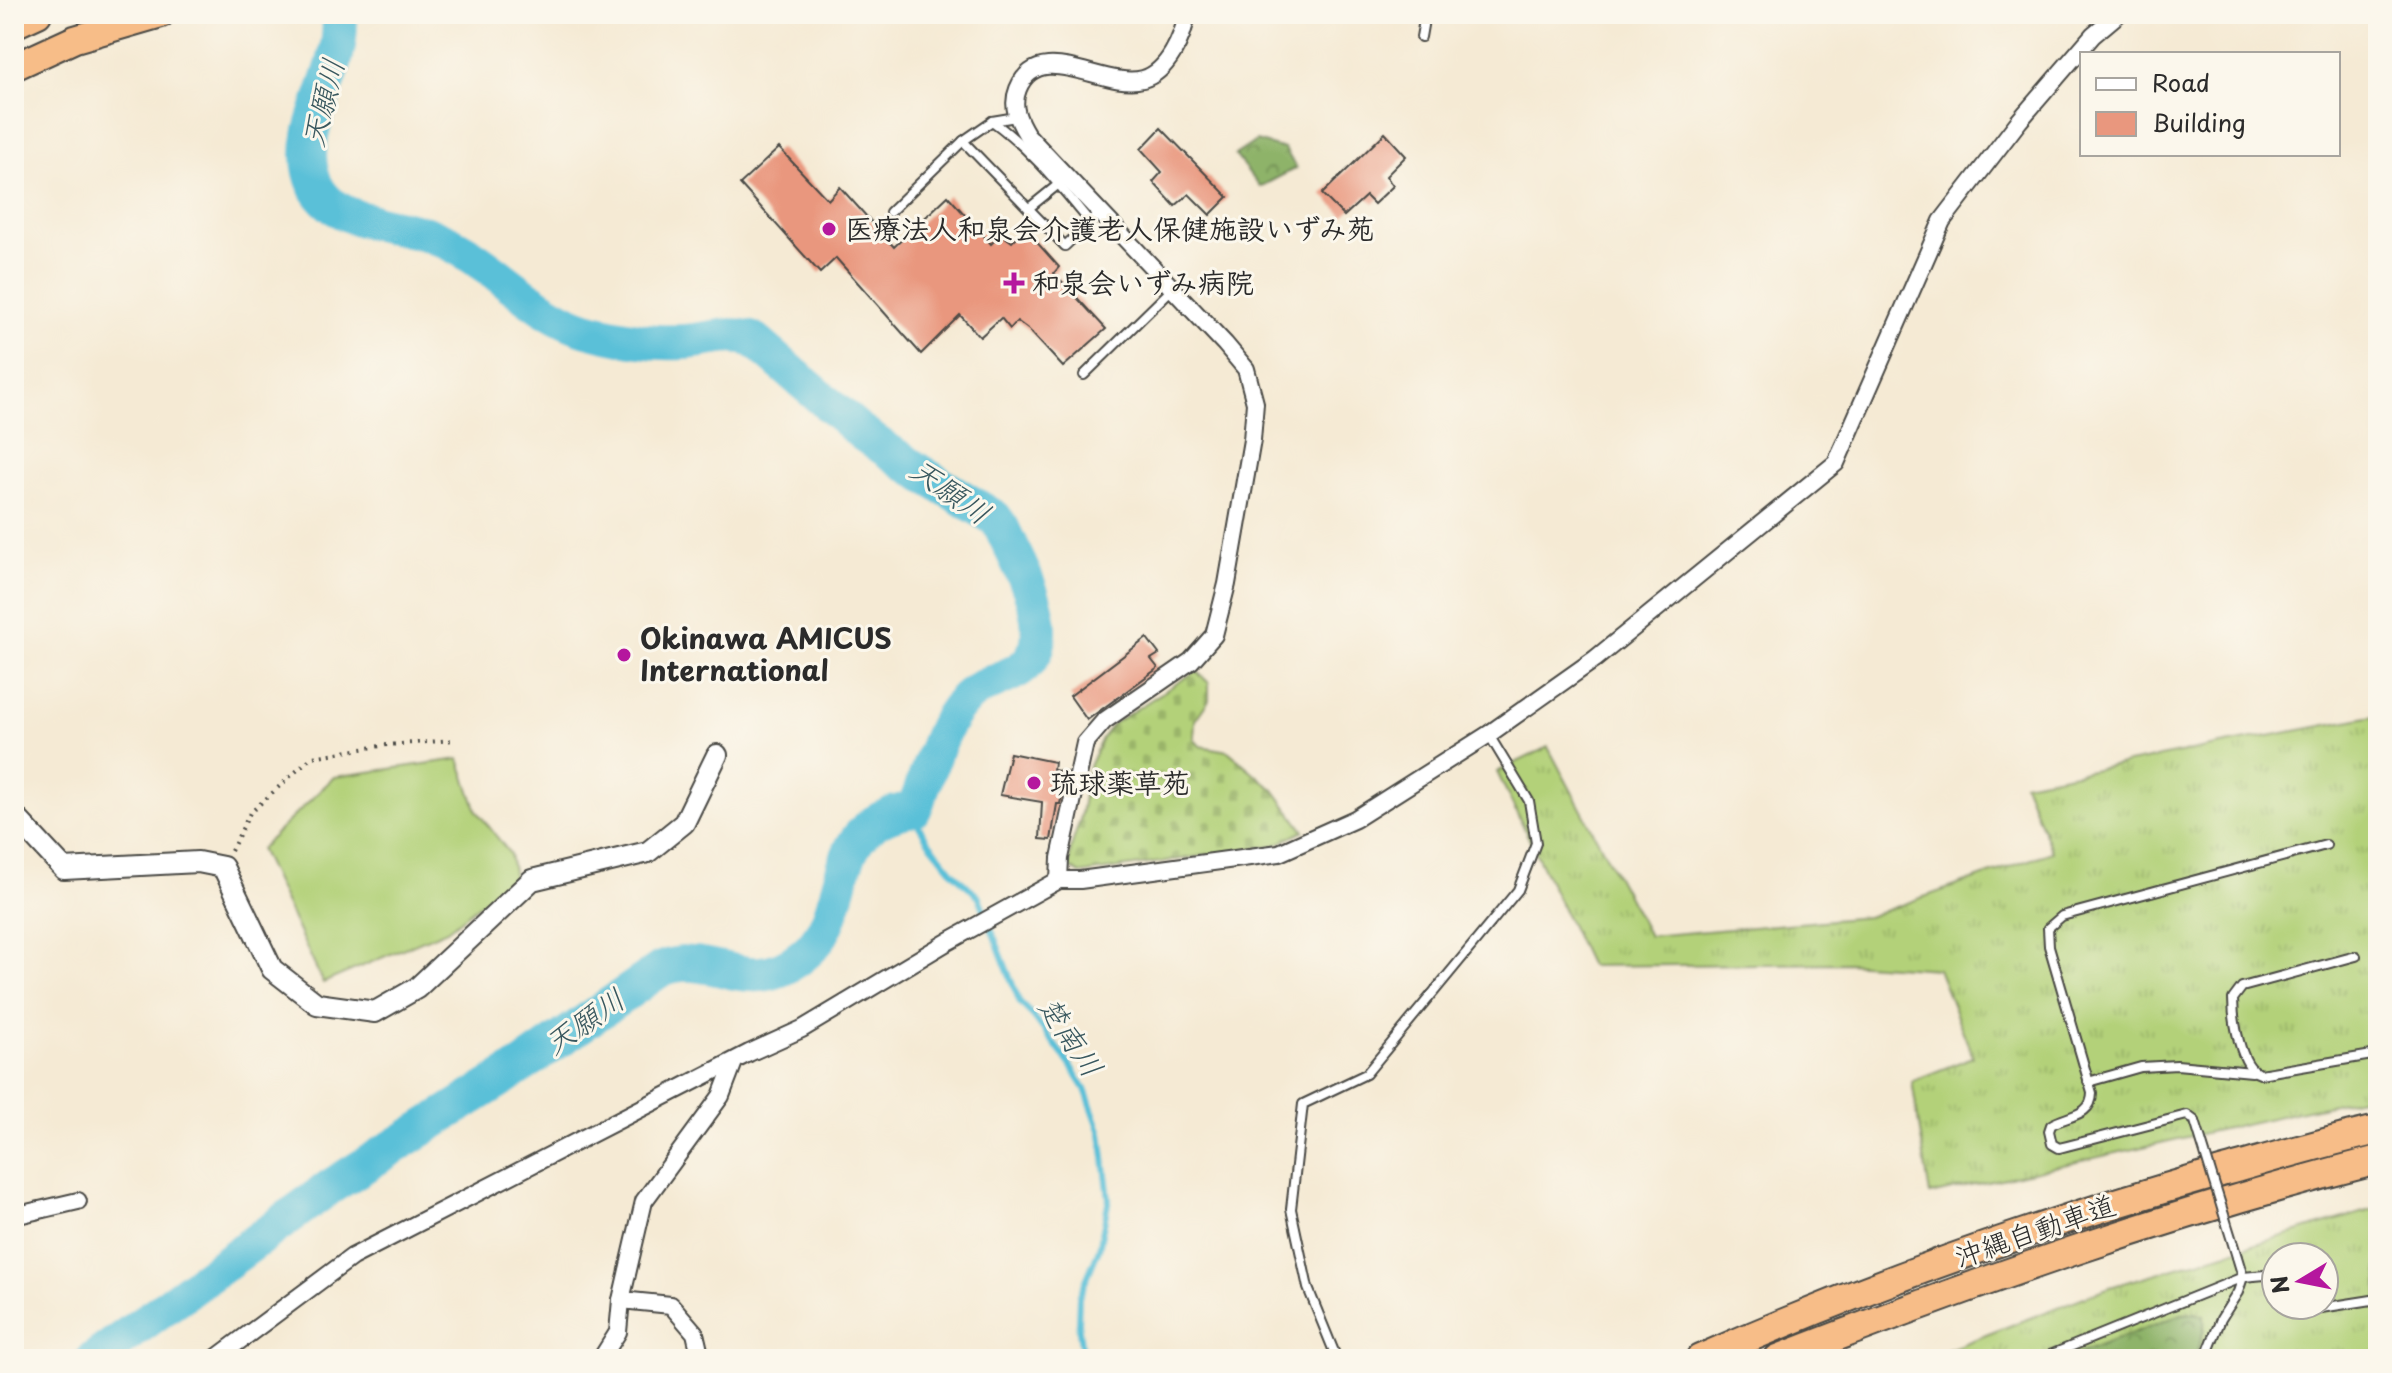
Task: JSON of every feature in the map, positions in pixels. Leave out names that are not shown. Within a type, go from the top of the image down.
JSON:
[{"type":"highway","points":[[14,25],[38,14]]},
{"type":"highway","points":[[14,67],[75,39],[161,14]]},
{"type":"highway","name":"沖縄自動車道","points":[[1700,1359],[1834,1302],[2061,1221],[2156,1191],[2378,1130]]},
{"type":"highway","name":"沖縄自動車道","points":[[1778,1359],[1999,1274],[2165,1220],[2378,1160]]},
{"type":"street","points":[[1059,880],[1060,858],[1085,743],[1104,721],[1191,661],[1214,635],[1227,584],[1252,440],[1255,403],[1246,369],[1172,288],[1095,217],[1062,180],[1016,117],[1015,96],[1022,77],[1041,65],[1061,66],[1112,79],[1143,79],[1168,59],[1180,40],[1187,14]]},
{"type":"street","points":[[215,1359],[352,1257],[802,1029],[949,941],[1059,880],[1080,880],[1279,853],[1355,819],[1489,734],[1595,659],[1836,463],[1942,221],[2019,121],[2093,35],[2118,14]]},
{"type":"street","points":[[14,815],[64,869],[198,862],[223,867],[272,969],[317,1004],[375,1012],[417,988],[532,880],[648,852],[684,823],[717,755]]},
{"type":"street","points":[[601,1359],[618,1332],[621,1300],[644,1201],[721,1096],[734,1062]]},
{"type":"street","points":[[14,1216],[78,1201]]},
{"type":"street","points":[[621,1300],[671,1305],[695,1333],[701,1359]]},
{"type":"lane","points":[[1421,37],[1425,14]]},
{"type":"lane","points":[[890,212],[963,141],[992,121],[1016,117]]},
{"type":"lane","points":[[992,121],[1014,136],[1062,180],[1029,208]]},
{"type":"lane","points":[[963,141],[1065,246],[1095,217]]},
{"type":"lane","points":[[1084,375],[1172,288]]},
{"type":"lane","points":[[1337,1359],[1308,1288],[1291,1209],[1303,1104],[1366,1074],[1518,890],[1536,843],[1529,801],[1489,734]]},
{"type":"lane","points":[[2205,1359],[2243,1277],[2195,1121],[2187,1115],[2059,1148],[2052,1144],[2051,1125],[2086,1110],[2092,1103],[2049,946],[2048,928],[2062,916],[2326,845]]},
{"type":"lane","points":[[2252,1072],[2245,1060],[2234,1017],[2233,999],[2237,992],[2242,987],[2356,956]]},
{"type":"lane","points":[[2088,1082],[2141,1067],[2177,1065],[2260,1074],[2378,1054]]},
{"type":"lane","points":[[2040,1359],[2243,1277],[2260,1275]]},
{"type":"lane","points":[[2340,1305],[2378,1299]]},
{"type":"path","points":[[223,867],[250,813],[312,757],[387,745],[454,740]]},
{"type":"green space","points":[[1256,141],[1285,149],[1296,168],[1260,187],[1235,155]]},
{"type":"green space","points":[[1196,671],[1209,683],[1209,700],[1195,720],[1194,739],[1200,746],[1228,751],[1274,790],[1304,831],[1276,845],[1080,874],[1069,867],[1071,847],[1080,820],[1089,766],[1102,738],[1113,724]]},
{"type":"green space","points":[[2378,715],[2378,1094],[1930,1195],[1912,1081],[1973,1057],[1938,969],[1847,963],[1590,966],[1497,772],[1548,747],[1649,936],[1867,917],[2052,852],[2024,783]]},
{"type":"green space","points":[[459,759],[477,811],[510,854],[514,878],[447,930],[323,983],[260,849],[334,777]]},
{"type":"green space","points":[[2378,1208],[2378,1359],[1924,1359],[2110,1287],[2260,1243],[2260,1321],[2340,1321],[2340,1241],[2266,1241]]},
{"type":"green space","points":[[2182,1314],[2204,1316],[2196,1359],[2065,1359]]},
{"type":"building","points":[[1161,128],[1228,197],[1210,215],[1189,194],[1175,206],[1153,182],[1162,172],[1141,149]]},
{"type":"building","points":[[1385,133],[1406,156],[1386,176],[1393,186],[1374,204],[1366,196],[1344,216],[1322,194]]},
{"type":"building","points":[[779,148],[828,200],[840,187],[894,247],[948,196],[991,244],[1001,234],[1012,242],[1025,229],[1059,267],[1054,273],[1106,329],[1063,367],[1017,321],[1010,329],[1001,318],[980,337],[960,315],[921,354],[836,258],[820,273],[740,184]]},
{"type":"building","points":[[1147,638],[1159,654],[1151,659],[1158,668],[1087,720],[1070,696]]},
{"type":"building","name":"琉球薬草苑","points":[[1010,753],[1054,762],[1053,770],[1067,772],[1060,804],[1057,804],[1051,840],[1040,839],[1042,802],[1000,795]]},
{"type":"waterway","name":"天願川","points":[[94,1359],[330,1187],[522,1066],[661,969],[697,964],[747,974],[764,974],[802,956],[819,938],[830,916],[851,850],[864,832],[884,818],[914,809],[939,740],[953,714],[975,691],[1020,669],[1033,656],[1038,639],[1038,621],[1027,581],[995,518],[863,434],[754,340],[727,336],[659,342],[587,329],[548,311],[457,247],[421,233],[363,220],[330,204],[318,190],[311,172],[309,153],[316,115],[336,55],[339,14]]},
{"type":"waterway","name":"楚南川","points":[[914,809],[917,823],[928,841],[979,897],[1020,1003],[1034,1017],[1085,1089],[1101,1133],[1109,1199],[1099,1249],[1079,1297],[1078,1323],[1083,1359]]},
{"type":"place","name":"医療法人和泉会介護老人保健施設いずみ苑","points":[[829,229]]},
{"type":"place","name":"和泉会いずみ病院","points":[[1014,283]]},
{"type":"place","name":"Okinawa AMICUS International","points":[[624,655]]},
{"type":"place","name":"琉球薬草苑","points":[[1034,783]]}]
